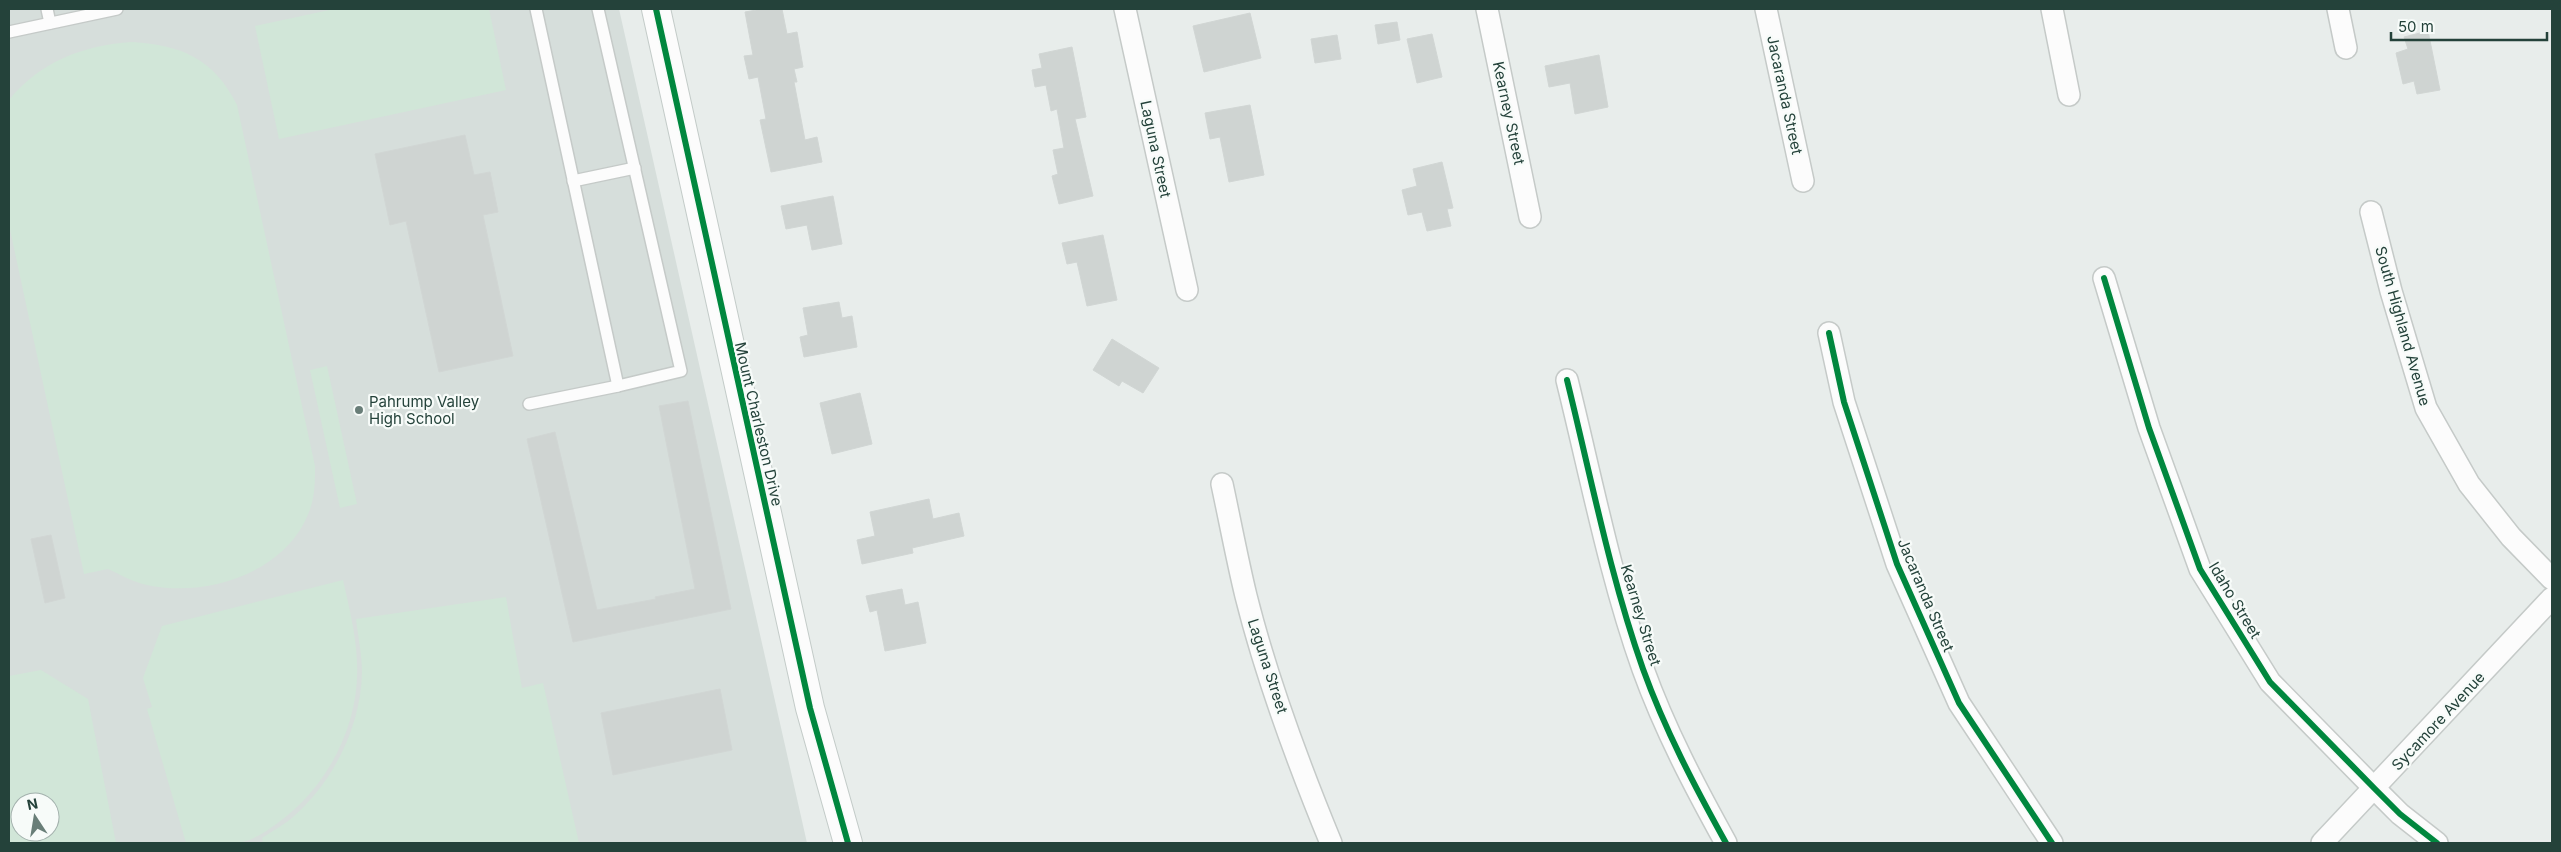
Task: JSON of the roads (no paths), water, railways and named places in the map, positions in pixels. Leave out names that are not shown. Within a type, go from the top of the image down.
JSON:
[{"type":"street","name":"Mount Charleston Drive","points":[[656,9],[810,708],[848,843]]},
{"type":"street","name":"Laguna Street","points":[[1126,9],[1187,290]]},
{"type":"street","name":"Kearney Street","points":[[1487,9],[1530,217]]},
{"type":"street","name":"Jacaranda Street","points":[[1766,9],[1803,181]]},
{"type":"street","points":[[2052,9],[2069,96]]},
{"type":"street","points":[[2338,9],[2346,48]]},
{"type":"street","name":"South Highland Avenue","points":[[2371,212],[2391,291],[2426,408],[2469,484],[2511,537],[2552,579]]},
{"type":"street","name":"Idaho Street","points":[[2104,278],[2149,428],[2200,569],[2270,682],[2375,790],[2400,814],[2437,843]]},
{"type":"street","name":"Jacaranda Street","points":[[1829,333],[1844,402],[1901,573],[1959,703],[2052,843]]},
{"type":"street","name":"Kearney Street","points":[[1567,380],[1624,611],[1644,671],[1686,770],[1726,843]]},
{"type":"street","name":"Laguna Street","points":[[1222,484],[1246,596],[1265,659],[1308,787],[1331,843]]},
{"type":"street","name":"Sycamore Avenue","points":[[2322,843],[2375,790],[2552,598]]},
{"type":"lane","points":[[47,9],[50,23]]},
{"type":"lane","points":[[536,9],[618,386]]},
{"type":"lane","points":[[528,404],[681,372],[598,9]]},
{"type":"lane","points":[[9,32],[109,10]]},
{"type":"lane","points":[[573,181],[635,168]]},
{"type":"place","name":"Pahrump Valley High School","points":[[359,410]]}]
